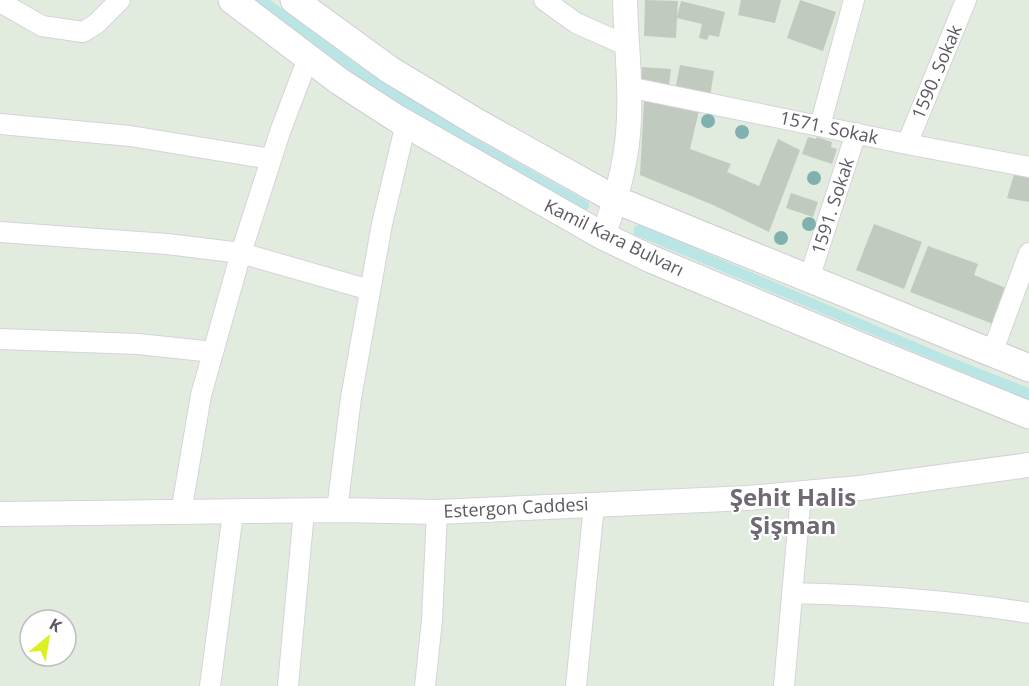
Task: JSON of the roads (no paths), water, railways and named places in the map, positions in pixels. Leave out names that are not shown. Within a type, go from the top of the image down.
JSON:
[{"type":"main road","name":"Kamil Kara Bulvarı","points":[[232,0],[339,81],[396,118],[603,236],[651,259],[1029,415]]},
{"type":"main road","name":"Kamil Kara Bulvarı","points":[[294,0],[390,70],[478,123],[616,200],[1029,368]]},
{"type":"street","points":[[0,2],[42,26],[83,32],[96,24],[120,0]]},
{"type":"street","points":[[544,0],[576,23],[628,46]]},
{"type":"street","points":[[603,236],[616,200],[628,133],[628,46],[625,0]]},
{"type":"street","points":[[820,126],[854,0]]},
{"type":"street","name":"1590. Sokak","points":[[907,144],[966,0]]},
{"type":"street","points":[[181,513],[201,395],[213,352],[271,159],[308,58]]},
{"type":"street","name":"1571. Sokak","points":[[628,87],[1029,167]]},
{"type":"street","points":[[337,510],[351,398],[370,290],[382,224],[406,123]]},
{"type":"street","points":[[0,124],[130,136],[271,159]]},
{"type":"street","name":"1591. Sokak","points":[[809,279],[856,133]]},
{"type":"street","points":[[0,232],[167,244],[241,253],[370,290]]},
{"type":"street","points":[[992,353],[1029,253]]},
{"type":"street","points":[[0,339],[138,344],[213,352]]},
{"type":"street","name":"Estergon Caddesi","points":[[0,514],[337,510],[437,512],[594,505],[801,494],[1029,465]]},
{"type":"street","points":[[784,686],[801,494]]},
{"type":"street","points":[[576,686],[594,505]]},
{"type":"street","points":[[288,686],[304,511]]},
{"type":"street","points":[[424,686],[432,620],[437,512]]},
{"type":"street","points":[[210,686],[232,513]]},
{"type":"street","points":[[792,593],[872,595],[980,605],[1029,613]]},
{"type":"district","name":"Şehit Halis Şişman","points":[[793,512]]}]
